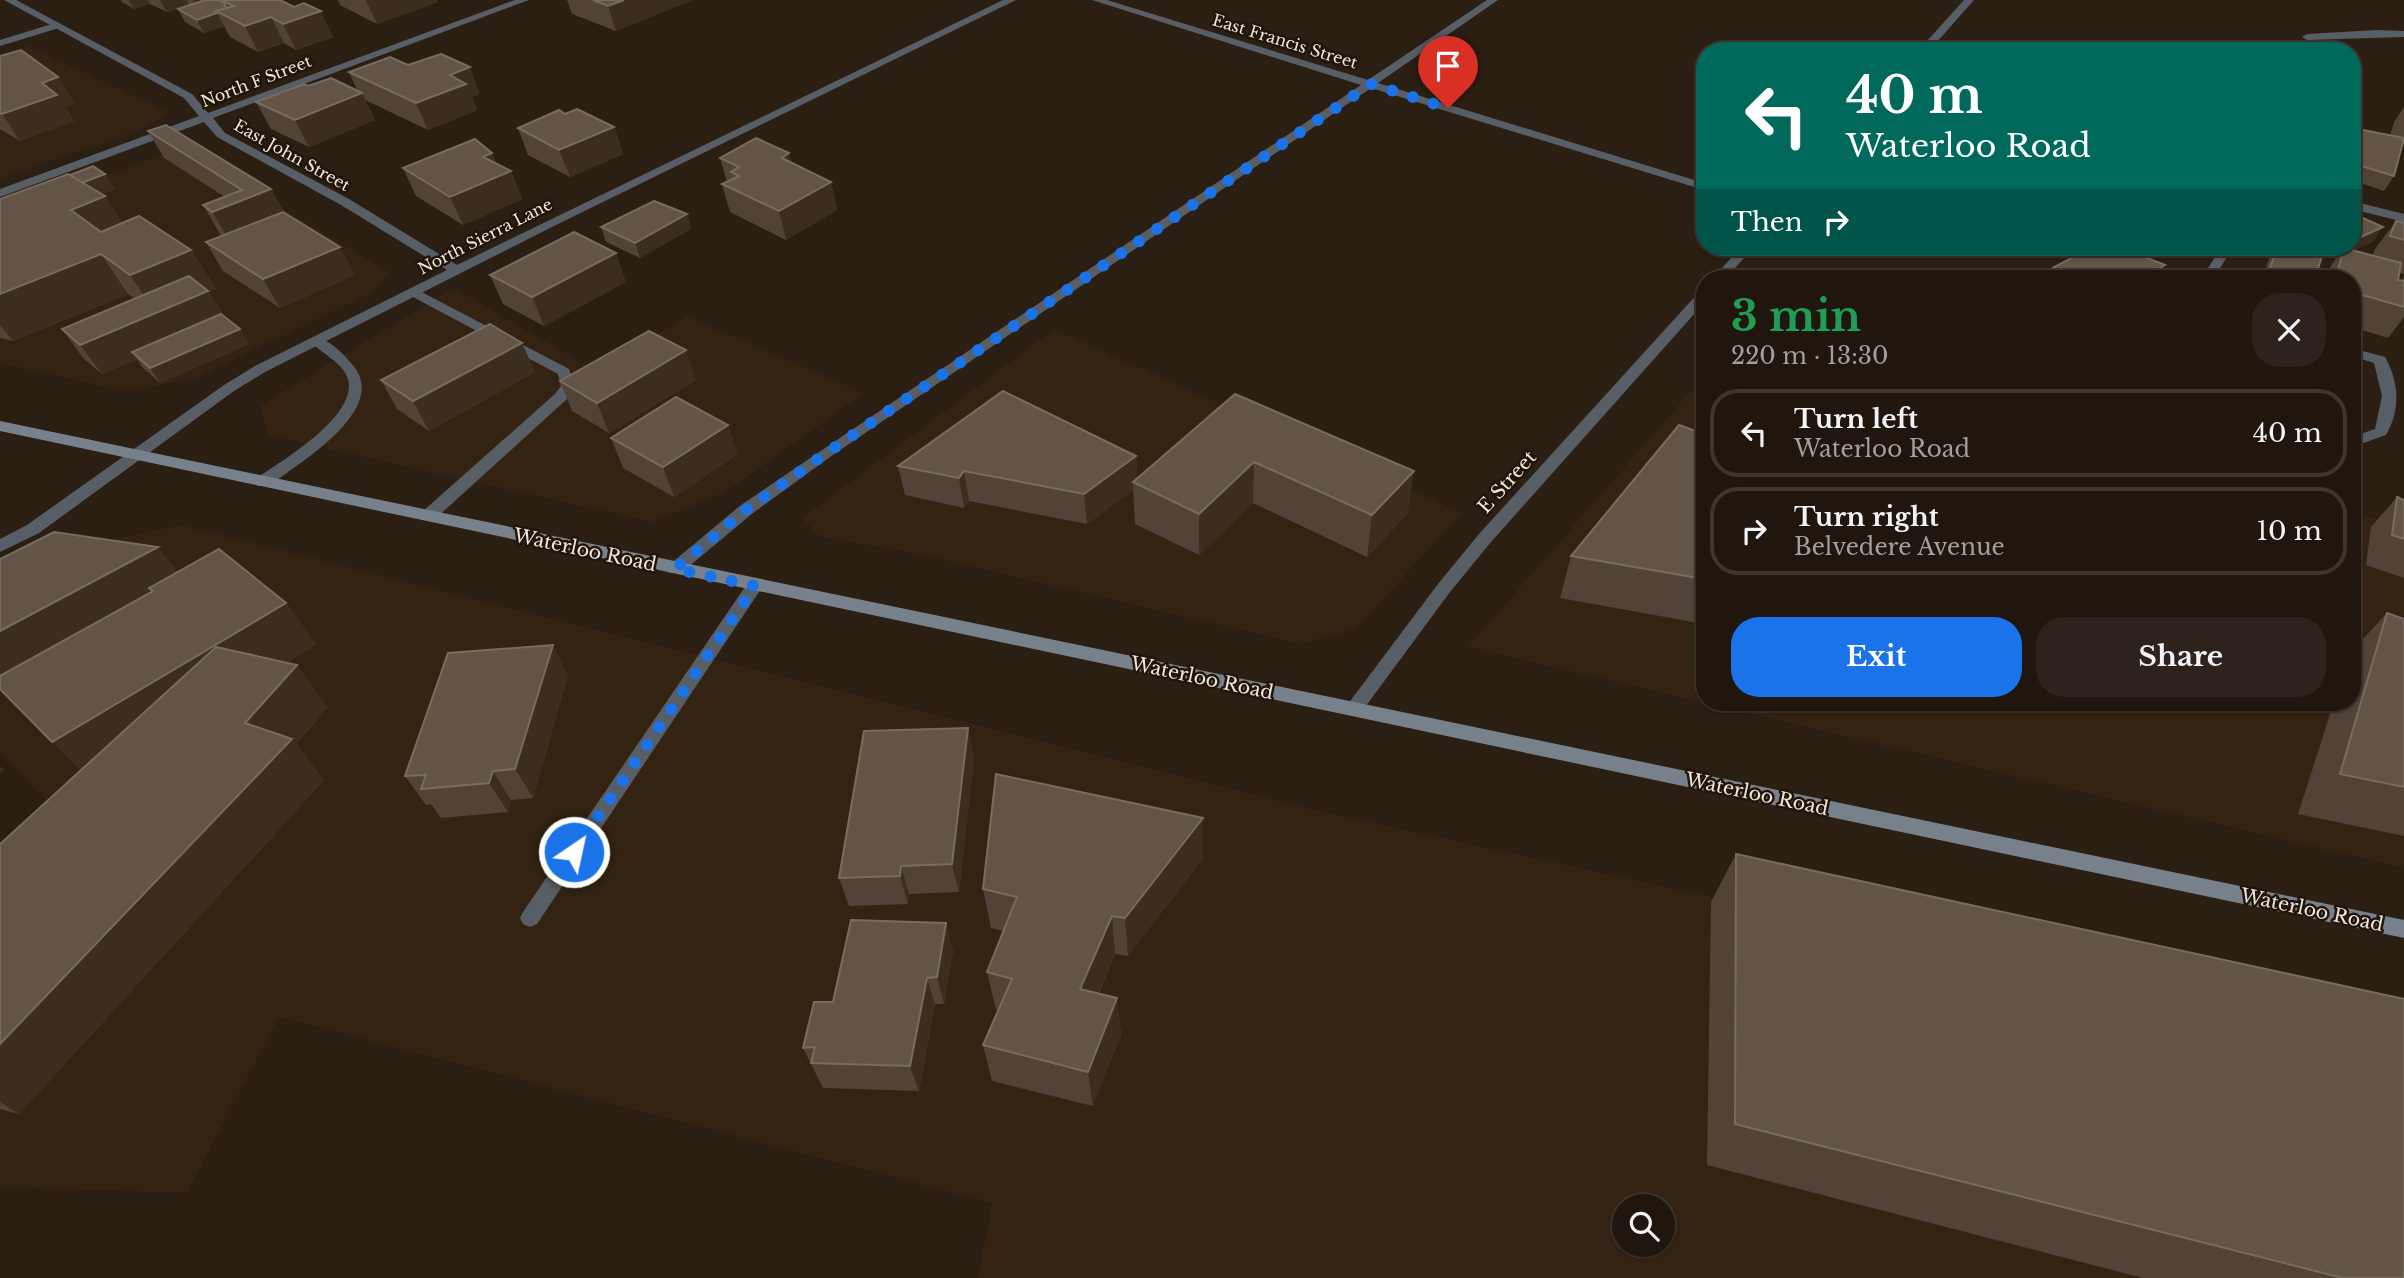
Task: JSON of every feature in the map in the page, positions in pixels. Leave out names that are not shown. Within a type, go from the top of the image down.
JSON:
[{"type":"main road","name":"Waterloo Road","points":[[0,426],[2404,929]]},
{"type":"street","name":"East John Street","points":[[9,0],[188,96],[221,135],[345,202],[456,270]]},
{"type":"street","name":"North F Street","points":[[0,193],[524,0]]},
{"type":"street","name":"North Sierra Lane","points":[[0,546],[33,529],[229,388],[456,270],[1011,0]]},
{"type":"street","name":"East Francis Street","points":[[1097,0],[1696,185]]},
{"type":"street","points":[[675,569],[747,509],[825,454],[1493,0]]},
{"type":"street","points":[[1931,42],[1969,0]]},
{"type":"street","points":[[0,43],[55,26]]},
{"type":"street","points":[[2308,37],[2404,34]]},
{"type":"street","points":[[2361,207],[2404,218]]},
{"type":"street","points":[[1726,270],[1740,256]]},
{"type":"street","points":[[414,292],[564,372],[568,386],[562,396],[428,516]]},
{"type":"street","name":"E Street","points":[[1354,709],[1485,538],[1696,304]]},
{"type":"street","points":[[264,482],[346,416],[357,393],[357,382],[350,369],[317,341]]},
{"type":"street","points":[[2361,355],[2380,360],[2390,388],[2389,413],[2381,432],[2361,439]]},
{"type":"street","points":[[530,919],[755,586]]},
{"type":"shaded area","points":[[28,46],[170,113],[135,132],[0,179],[0,54]]},
{"type":"shaded area","points":[[189,152],[389,272],[374,292],[198,377],[128,392],[0,363],[0,215],[161,155]]},
{"type":"shaded area","points":[[454,288],[598,372],[687,316],[864,393],[726,492],[652,522],[267,435],[261,405]]},
{"type":"shaded area","points":[[1054,329],[1462,513],[1356,629],[1301,644],[909,552],[820,537],[802,518]]},
{"type":"shaded area","points":[[1696,385],[1696,701],[1468,647]]},
{"type":"shaded area","points":[[2361,514],[2404,529],[2404,868],[1739,711],[2361,711]]},
{"type":"shaded area","points":[[181,525],[1315,810],[2404,1049],[2404,1278],[978,1278],[992,1203],[279,1017],[187,1193],[0,1187],[0,847],[56,811],[0,752],[0,590],[85,545]]},
{"type":"building","points":[[205,0],[219,0],[226,8],[197,20],[178,9]]},
{"type":"building","points":[[280,0],[294,7],[304,3],[321,11],[283,24],[271,17],[245,26],[216,11],[234,6],[223,1]]},
{"type":"building","points":[[593,0],[624,0],[608,6]]},
{"type":"building","points":[[21,50],[58,77],[42,83],[57,95],[2,114],[0,56]]},
{"type":"building","points":[[441,54],[470,67],[450,75],[466,84],[416,103],[349,72],[390,57],[408,65]]},
{"type":"building","points":[[331,78],[362,93],[295,120],[256,102],[304,84],[308,86]]},
{"type":"building","points":[[577,109],[614,127],[559,150],[518,128],[559,110],[565,114]]},
{"type":"building","points":[[166,125],[271,189],[212,212],[203,205],[242,190],[148,131]]},
{"type":"building","points":[[2361,130],[2404,138],[2394,176],[2361,166]]},
{"type":"building","points":[[756,138],[789,153],[782,158],[831,182],[779,211],[722,184],[739,176],[731,172],[739,167],[720,158]]},
{"type":"building","points":[[475,139],[492,153],[483,157],[511,171],[450,197],[403,168]]},
{"type":"building","points":[[93,166],[105,174],[82,183],[70,175]]},
{"type":"building","points":[[68,174],[105,196],[71,210],[101,232],[139,216],[191,250],[130,275],[101,254],[0,294],[0,199]]},
{"type":"building","points":[[654,201],[687,214],[635,243],[601,227]]},
{"type":"building","points":[[283,212],[340,247],[263,279],[206,242]]},
{"type":"building","points":[[2361,217],[2383,227],[2361,237]]},
{"type":"building","points":[[2396,221],[2404,223],[2404,240],[2390,236]]},
{"type":"building","points":[[574,232],[616,253],[532,297],[490,275]]},
{"type":"building","points":[[2361,252],[2401,263],[2398,280],[2404,281],[2404,307],[2361,295],[2361,270],[2338,270],[2342,256],[2361,256]]},
{"type":"building","points":[[2075,256],[2150,256],[2147,258],[2165,265],[2157,270],[2049,270]]},
{"type":"building","points":[[2275,256],[2322,256],[2318,270],[2269,270]]},
{"type":"building","points":[[189,276],[208,291],[80,345],[62,329]]},
{"type":"building","points":[[221,314],[240,329],[150,368],[132,352]]},
{"type":"building","points":[[490,324],[522,343],[413,401],[381,380]]},
{"type":"building","points":[[649,331],[686,350],[597,403],[560,381]]},
{"type":"building","points":[[1003,391],[1136,456],[1084,494],[964,471],[959,478],[898,466]]},
{"type":"building","points":[[1235,394],[1414,471],[1372,515],[1254,462],[1199,514],[1133,482]]},
{"type":"building","points":[[676,397],[728,425],[663,467],[611,438]]},
{"type":"building","points":[[1679,425],[1696,431],[1696,578],[1571,556]]},
{"type":"building","points":[[2397,497],[2404,500],[2404,539],[2392,535]]},
{"type":"building","points":[[54,532],[158,547],[0,631],[0,559]]},
{"type":"building","points":[[219,549],[286,603],[52,742],[0,689],[0,676],[153,591],[149,588]]},
{"type":"building","points":[[2387,613],[2404,619],[2404,787],[2340,774],[2358,711],[2361,711],[2361,702]]},
{"type":"building","points":[[553,645],[515,769],[493,771],[489,783],[421,789],[426,775],[405,776],[448,653]]},
{"type":"building","points":[[216,647],[297,665],[245,723],[292,739],[0,1044],[0,844]]},
{"type":"building","points":[[968,728],[952,864],[901,866],[900,876],[839,878],[864,731]]},
{"type":"building","points":[[996,774],[1203,818],[1125,918],[1112,916],[1080,989],[1117,998],[1088,1072],[983,1045],[1012,979],[987,972],[1017,897],[983,889]]},
{"type":"building","points":[[1736,854],[2404,999],[2404,1278],[2343,1278],[1735,1124]]},
{"type":"building","points":[[851,920],[946,923],[937,977],[927,978],[910,1066],[811,1063],[815,1047],[803,1048],[814,1002],[833,1002]]},
{"type":"route","points":[[574,852],[755,586],[675,569],[747,509],[825,454],[1371,84],[1448,108]]}]
